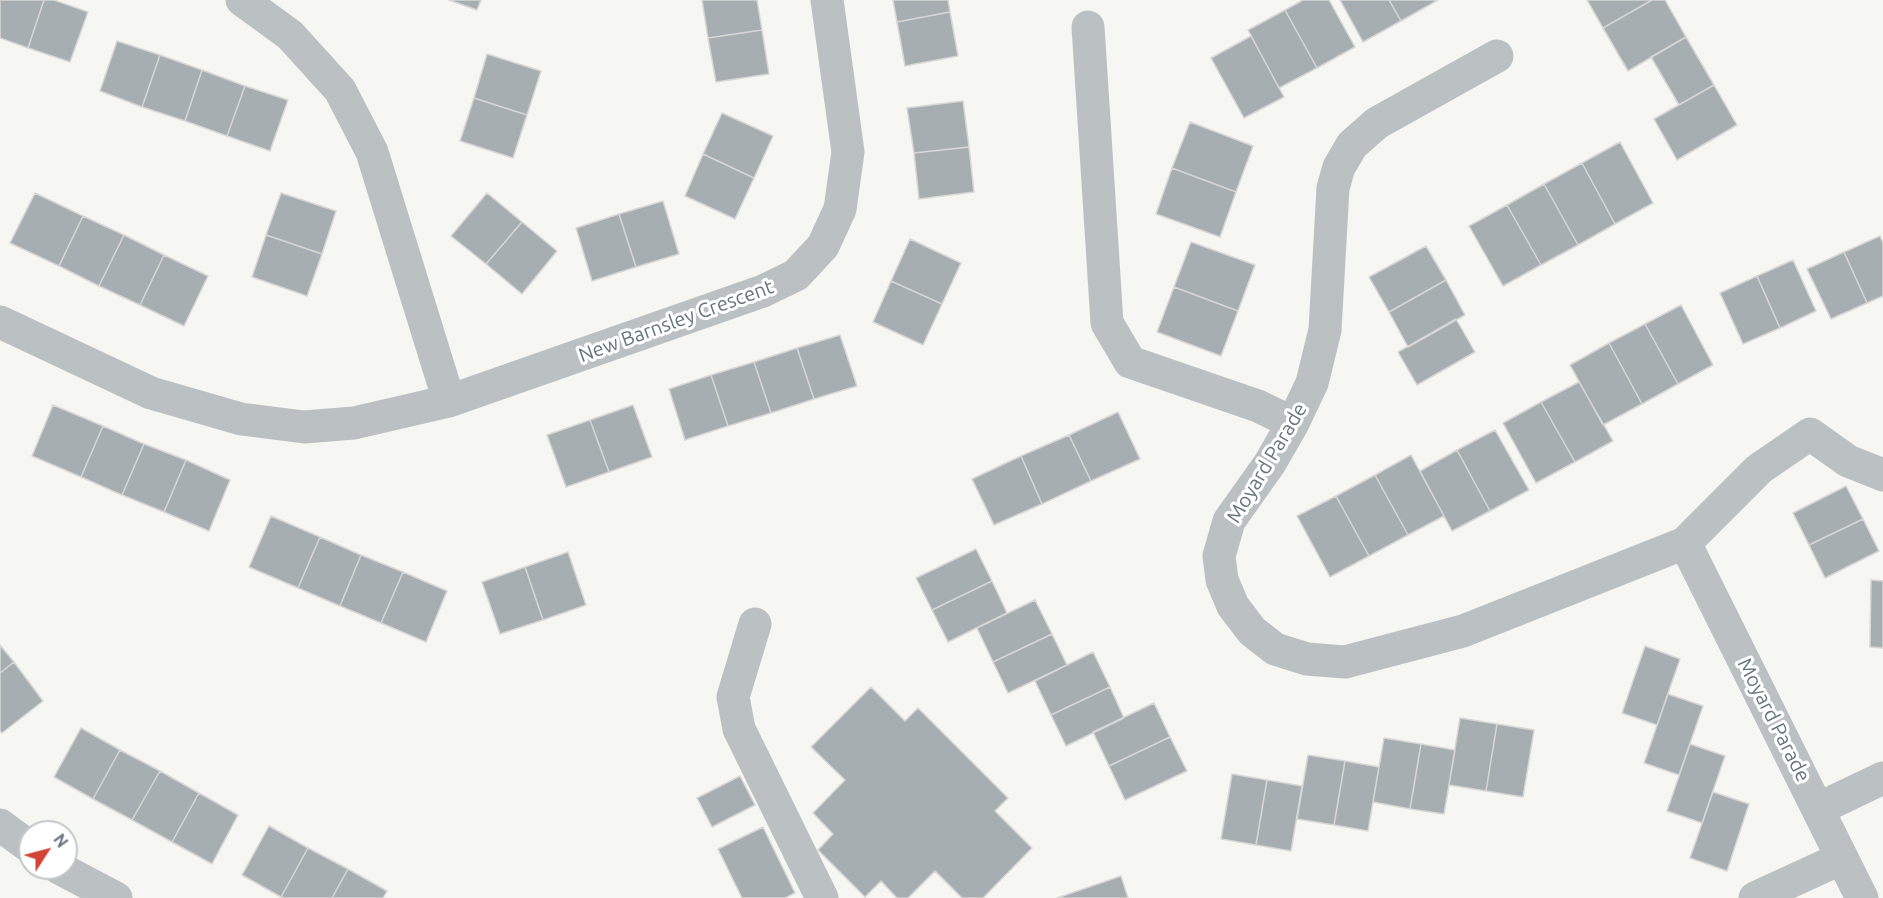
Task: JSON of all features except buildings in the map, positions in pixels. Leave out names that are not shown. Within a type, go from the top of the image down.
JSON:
[{"type":"street","points":[[242,0],[290,35],[340,90],[372,152],[450,401]]},
{"type":"street","name":"New Barnsley Crescent","points":[[0,322],[151,393],[241,419],[304,427],[344,424],[450,401],[763,291],[796,275],[823,246],[840,209],[848,152],[827,0]]},
{"type":"street","points":[[1088,27],[1107,323],[1130,362],[1258,406],[1293,423]]},
{"type":"street","name":"Moyard Parade","points":[[1497,56],[1377,123],[1352,145],[1339,167],[1333,188],[1325,330],[1312,383],[1270,463],[1229,521],[1219,556],[1222,580],[1233,606],[1252,631],[1275,649],[1307,659],[1345,662],[1463,631],[1685,543],[1759,469],[1810,434],[1848,461],[1883,475]]},
{"type":"street","name":"Moyard Parade","points":[[1685,543],[1862,898]]},
{"type":"street","points":[[755,624],[733,697],[739,729],[822,898]]},
{"type":"street","points":[[1818,809],[1883,778]]},
{"type":"street","points":[[0,825],[18,839]]},
{"type":"street","points":[[1755,898],[1842,858]]},
{"type":"street","points":[[78,878],[116,898]]}]
